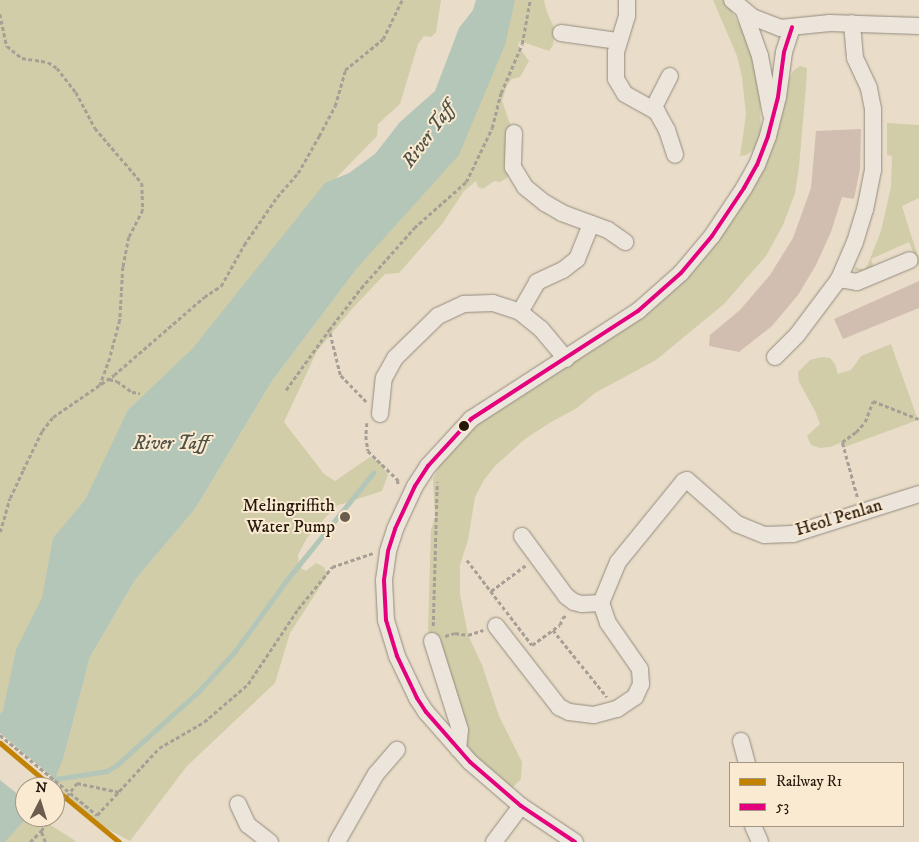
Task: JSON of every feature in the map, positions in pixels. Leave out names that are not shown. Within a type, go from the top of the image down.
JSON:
[{"type":"street","points":[[627,0],[627,16],[618,41],[615,61],[616,79],[626,94],[632,99],[653,109],[664,124],[675,154]]},
{"type":"street","points":[[738,5],[767,25],[792,27],[852,23],[919,26]]},
{"type":"street","points":[[738,5],[760,56],[773,121]]},
{"type":"street","points":[[775,357],[797,335],[839,279],[860,227],[874,159],[871,97],[855,58],[852,23]]},
{"type":"street","points":[[575,842],[521,806],[458,749],[426,712],[409,684],[391,637],[384,608],[385,567],[395,528],[415,486],[438,455],[471,419],[638,311],[680,273],[712,236],[757,165],[773,121],[782,58],[792,27]]},
{"type":"street","points":[[561,33],[618,41]]},
{"type":"street","points":[[653,109],[670,76]]},
{"type":"street","points":[[514,133],[513,168],[520,180],[545,203],[562,213],[608,230],[626,242]]},
{"type":"street","points":[[520,312],[537,282],[564,270],[577,259],[591,224]]},
{"type":"street","points":[[839,279],[857,282],[910,260]]},
{"type":"street","points":[[372,414],[389,368],[408,344],[438,316],[464,304],[478,302],[493,303],[520,312],[541,329],[566,359]]},
{"type":"street","name":"Heol Penlan","points":[[600,603],[618,562],[687,480],[737,524],[764,535],[793,534],[919,494]]},
{"type":"street","points":[[496,626],[559,707],[569,712],[594,715],[617,709],[635,697],[641,684],[640,670],[608,623],[600,603],[582,604],[566,596],[522,536]]},
{"type":"street","points":[[432,641],[460,730],[458,749]]},
{"type":"street","points":[[741,741],[747,762]]},
{"type":"street","points":[[337,842],[376,774],[397,750]]},
{"type":"street","points":[[238,804],[248,825],[270,842]]},
{"type":"street","points":[[494,842],[521,806]]},
{"type":"street","points":[[754,827],[760,842]]},
{"type":"path","points":[[0,532],[10,498],[42,431],[53,417],[108,379],[204,297],[221,286],[244,245],[277,196],[298,173],[335,106],[345,70],[383,39],[402,0]]},
{"type":"path","points":[[286,390],[361,288],[414,228],[466,182],[492,128],[502,92],[522,44],[530,0]]},
{"type":"path","points":[[0,14],[7,46],[22,58],[48,62],[57,68],[76,92],[95,128],[142,183],[143,210],[129,237],[123,267],[120,320],[110,358],[99,386]]},
{"type":"path","points":[[329,330],[337,369],[346,383],[364,399],[372,414],[366,436],[368,451],[398,480],[398,486]]},
{"type":"path","points":[[108,379],[117,381],[132,392],[140,393]]},
{"type":"path","points":[[862,512],[842,442],[856,432],[864,422],[872,401],[919,419]]},
{"type":"path","points":[[438,455],[432,641],[455,633],[468,635],[496,626]]},
{"type":"path","points":[[0,735],[97,814],[160,748],[204,722],[248,684],[298,609],[332,567],[379,551]]},
{"type":"path","points":[[491,591],[537,557]]},
{"type":"path","points":[[467,560],[532,645]]},
{"type":"path","points":[[519,655],[560,625],[562,618],[582,604]]},
{"type":"path","points":[[553,630],[617,709]]},
{"type":"path","points":[[65,799],[77,784],[119,792]]},
{"type":"path","points":[[30,842],[44,827]]},
{"type":"path","points":[[41,831],[45,842]]},
{"type":"shaded area","points":[[0,0],[441,0],[436,32],[431,37],[424,36],[418,44],[400,104],[378,124],[377,136],[337,177],[0,714]]},
{"type":"shaded area","points":[[503,0],[544,0],[555,30],[553,45],[549,51],[520,41],[518,46],[529,61],[520,77],[512,79],[507,85],[502,101],[513,132],[505,141],[510,146],[511,170],[507,178],[500,182],[494,181],[483,189],[478,187],[476,181],[464,191],[442,224],[399,273],[385,274],[352,309],[317,351],[284,422],[324,474],[335,481],[370,457],[380,462],[388,475],[382,491],[336,506],[307,538],[298,555],[299,567],[306,571],[316,563],[324,567],[327,576],[290,633],[275,683],[187,766],[130,841],[93,821],[65,798],[65,777],[55,777],[64,756],[90,657],[135,580],[195,509],[272,381],[358,267]]},
{"type":"shaded area","points":[[713,0],[725,0],[746,36],[753,55],[760,93],[761,136],[756,148],[746,155],[740,156],[746,115],[742,77],[737,56]]},
{"type":"shaded area","points":[[800,66],[807,68],[795,193],[783,225],[766,256],[724,304],[656,360],[595,393],[577,408],[525,439],[495,466],[484,480],[475,497],[468,540],[460,565],[460,594],[468,635],[482,665],[499,716],[522,762],[521,779],[512,788],[467,756],[433,651],[428,629],[431,530],[435,517],[433,479],[441,462],[472,428],[716,242],[793,71]]},
{"type":"shaded area","points":[[887,123],[919,125],[919,198],[902,206],[919,260],[919,267],[909,242],[871,259],[874,268],[864,273],[863,271],[855,271],[855,267],[865,270],[870,259],[881,231],[891,187],[892,156],[887,155]]},
{"type":"shaded area","points":[[891,344],[918,420],[842,448],[843,442],[830,447],[820,448],[811,445],[807,436],[820,424],[799,382],[798,372],[810,360],[822,357],[830,358],[835,364],[838,374],[851,370],[861,356]]},
{"type":"shaded area","points":[[19,827],[54,827],[77,842],[5,842]]},
{"type":"water","name":"River Taff","points":[[476,0],[515,0],[505,45],[459,155],[358,267],[272,381],[195,509],[135,580],[90,657],[64,756],[56,777],[15,777],[15,827],[19,827],[5,842],[0,842],[0,714],[3,710],[16,650],[42,598],[53,538],[85,500],[128,410],[193,348],[325,183],[349,173],[375,154],[400,122],[435,91],[459,28],[473,10]]},
{"type":"pier","points":[[0,733],[52,777],[15,777],[15,792],[0,780]]},
{"type":"building","points":[[861,129],[860,169],[854,199],[842,197],[831,232],[816,265],[798,295],[772,326],[739,352],[709,346],[710,335],[740,310],[770,275],[793,238],[811,188],[816,131]]},
{"type":"building","points":[[919,281],[919,308],[843,339],[834,319]]},
{"type":"waterway","points":[[65,777],[107,771],[118,764],[199,691],[236,650],[286,581],[373,473]]},
{"type":"rail line","name":"R1","points":[[0,743],[40,777]]},
{"type":"rail line","name":"R1","points":[[65,797],[119,842]]},
{"type":"transit line","name":"53","points":[[575,842],[521,806],[470,762],[426,712],[417,698],[397,656],[386,620],[384,580],[388,551],[395,529],[415,486],[428,466],[471,419],[638,311],[681,273],[712,236],[757,165],[768,136],[778,97],[784,52],[792,27]]},
{"type":"place","name":"Melingriffith Water Pump","points":[[345,517]]}]
